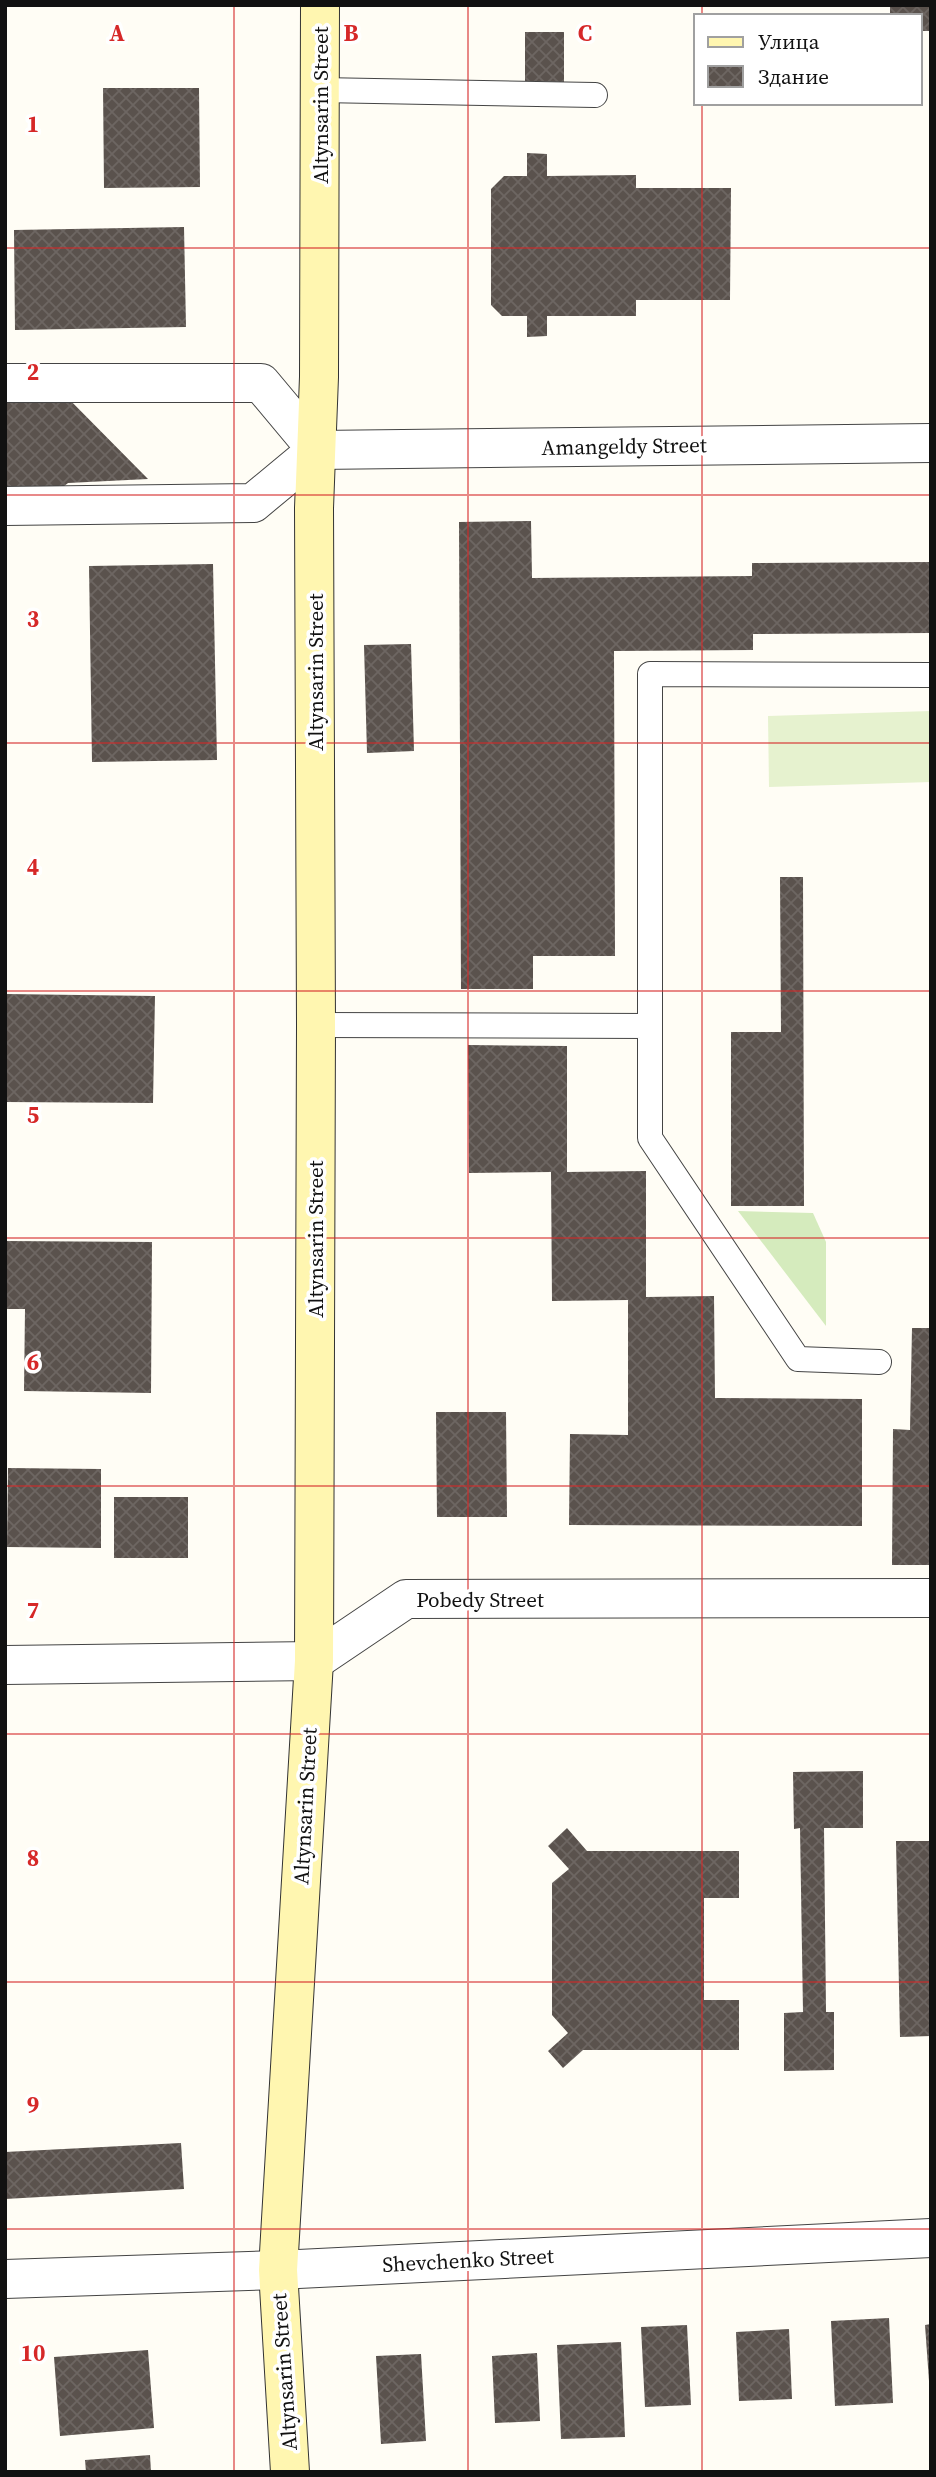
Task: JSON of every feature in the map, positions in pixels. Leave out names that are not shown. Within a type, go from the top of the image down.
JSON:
[{"type":"street","name":"Altynsarin Street","points":[[290,2472],[278,2270],[314,1661],[314,508],[317,450],[320,5]]},
{"type":"street","points":[[5,383],[261,383],[317,450],[253,503],[5,506]]},
{"type":"street","name":"Amangeldy Street","points":[[317,450],[931,443]]},
{"type":"street","name":"Pobedy Street","points":[[314,1661],[406,1600],[931,1598]]},
{"type":"street","points":[[5,1665],[314,1661]]},
{"type":"street","name":"Shevchenko Street","points":[[5,2279],[278,2270],[931,2238]]},
{"type":"lane","points":[[320,90],[595,95]]},
{"type":"lane","points":[[879,1362],[798,1359],[650,1138],[650,674],[931,675]]},
{"type":"lane","points":[[316,1025],[650,1026]]},
{"type":"green space","points":[[931,711],[931,782],[769,787],[768,716]]},
{"type":"green space","points":[[738,1211],[813,1213],[826,1242],[826,1326]]},
{"type":"building","points":[[890,5],[931,5],[931,31],[922,31],[922,14],[890,14]]},
{"type":"building","points":[[525,32],[564,32],[564,82],[525,81]]},
{"type":"building","points":[[103,88],[199,88],[200,187],[104,188]]},
{"type":"building","points":[[527,153],[547,154],[547,176],[636,175],[636,188],[731,188],[730,300],[636,300],[636,316],[547,316],[547,336],[527,337],[527,316],[502,316],[491,305],[491,189],[504,176],[527,176]]},
{"type":"building","points":[[184,227],[186,327],[15,330],[14,230]]},
{"type":"building","points":[[58,388],[148,479],[68,483],[52,496],[5,495],[5,390]]},
{"type":"building","points":[[531,521],[532,578],[752,576],[752,563],[931,562],[931,633],[753,634],[753,650],[614,651],[615,956],[533,956],[533,989],[461,989],[459,522]]},
{"type":"building","points":[[213,564],[217,760],[92,762],[89,566]]},
{"type":"building","points":[[411,644],[414,751],[367,753],[364,645]]},
{"type":"building","points":[[780,877],[803,877],[804,1206],[731,1206],[731,1032],[781,1032]]},
{"type":"building","points":[[5,994],[155,996],[153,1103],[5,1102]]},
{"type":"building","points":[[468,1045],[567,1046],[567,1172],[646,1171],[646,1297],[714,1296],[715,1398],[862,1399],[862,1526],[569,1525],[570,1434],[628,1435],[628,1300],[552,1301],[551,1172],[469,1173]]},
{"type":"building","points":[[5,1241],[152,1242],[151,1393],[24,1391],[25,1309],[5,1309]]},
{"type":"building","points":[[912,1328],[931,1328],[931,1565],[892,1565],[893,1429],[910,1430]]},
{"type":"building","points":[[436,1412],[506,1412],[507,1517],[437,1517]]},
{"type":"building","points":[[8,1468],[101,1469],[101,1548],[7,1547]]},
{"type":"building","points":[[114,1497],[188,1497],[188,1558],[114,1558]]},
{"type":"building","points":[[863,1771],[863,1828],[824,1828],[826,2012],[834,2012],[834,2070],[784,2071],[784,2013],[803,2012],[800,1828],[794,1829],[793,1772]]},
{"type":"building","points":[[567,1828],[587,1851],[739,1851],[739,1898],[704,1898],[704,2000],[739,2000],[739,2050],[583,2050],[563,2068],[548,2051],[568,2033],[552,2015],[552,1883],[569,1869],[548,1846]]},
{"type":"building","points":[[896,1841],[931,1841],[931,2036],[900,2037]]},
{"type":"building","points":[[181,2143],[184,2189],[5,2199],[5,2152]]},
{"type":"building","points":[[889,2318],[893,2403],[835,2406],[831,2321]]},
{"type":"building","points":[[931,2324],[931,2381],[929,2381],[925,2325]]},
{"type":"building","points":[[687,2325],[691,2405],[645,2407],[641,2327]]},
{"type":"building","points":[[789,2329],[792,2399],[739,2401],[736,2332]]},
{"type":"building","points":[[621,2342],[625,2437],[561,2439],[557,2345]]},
{"type":"building","points":[[148,2350],[154,2428],[60,2436],[54,2357]]},
{"type":"building","points":[[537,2353],[540,2421],[495,2423],[492,2356]]},
{"type":"building","points":[[421,2354],[426,2441],[381,2444],[376,2356]]},
{"type":"building","points":[[150,2455],[151,2472],[86,2472],[85,2460]]}]
